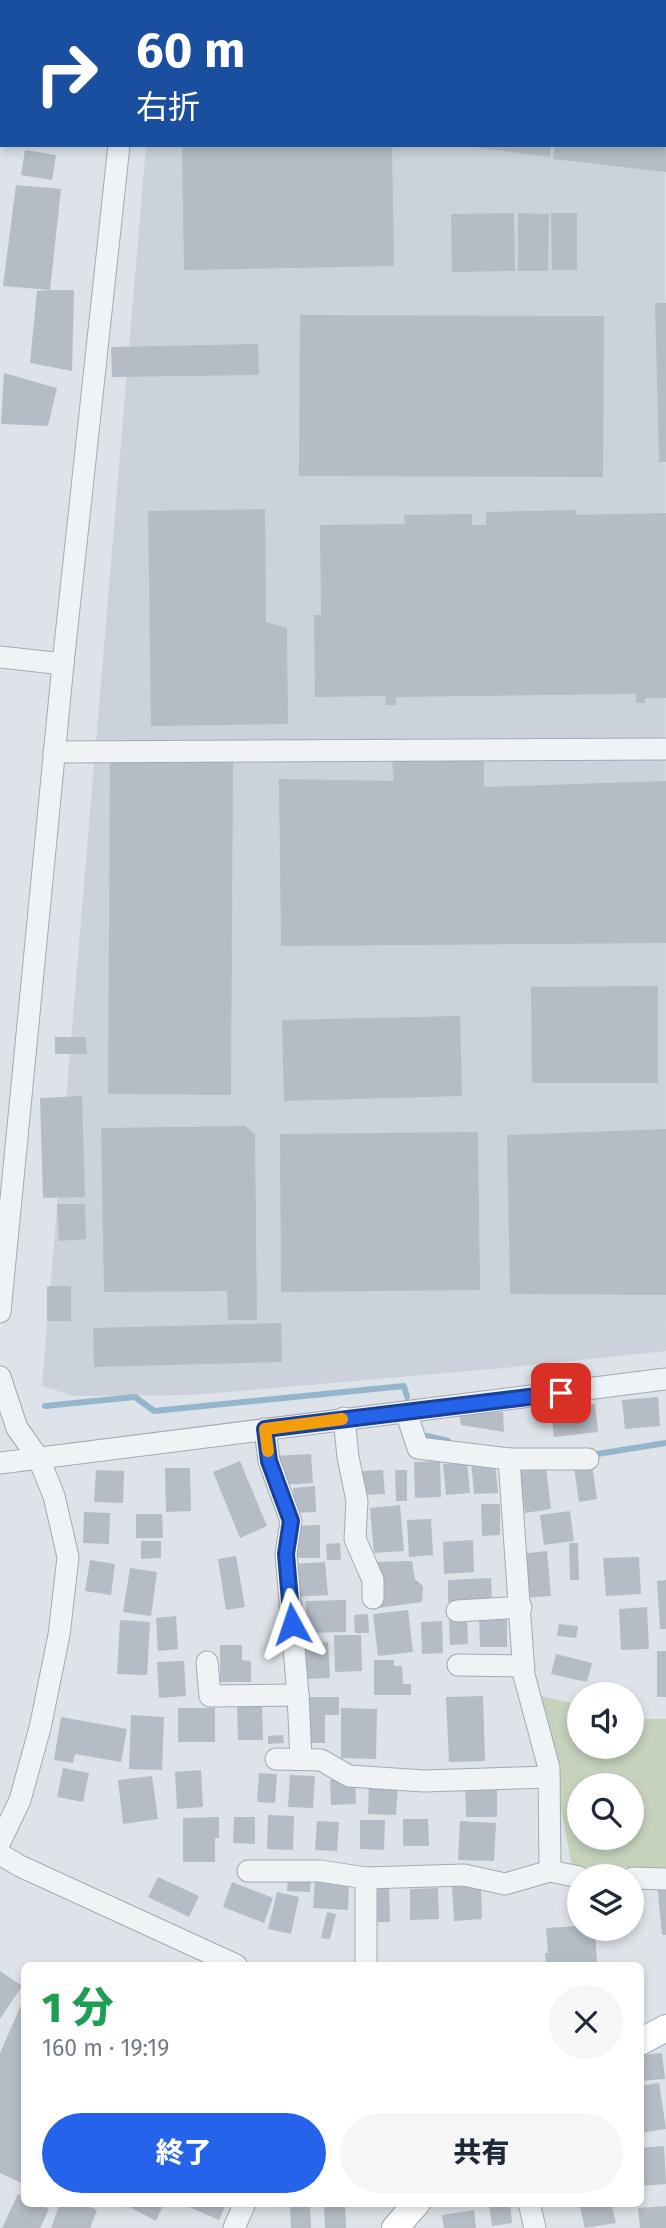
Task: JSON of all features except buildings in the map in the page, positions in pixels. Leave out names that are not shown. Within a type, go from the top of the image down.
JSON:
[{"type":"main road","points":[[644,2040],[666,2028]]},
{"type":"main road","points":[[396,2228],[414,2207]]},
{"type":"street","points":[[0,1312],[54,752],[119,147]]},
{"type":"street","points":[[0,657],[63,664]]},
{"type":"street","points":[[54,752],[666,749]]},
{"type":"street","points":[[0,1377],[17,1428],[38,1459],[54,1496],[68,1557],[59,1635],[40,1728],[20,1800],[0,1842]]},
{"type":"street","points":[[0,1463],[666,1379]]},
{"type":"street","points":[[406,1412],[418,1448],[509,1459],[588,1459]]},
{"type":"street","points":[[344,1418],[356,1501],[355,1539],[373,1580],[373,1598]]},
{"type":"street","points":[[265,1429],[269,1461],[291,1521],[286,1554],[301,1759]]},
{"type":"street","points":[[509,1459],[524,1675],[549,1768],[550,1871]]},
{"type":"street","points":[[457,1611],[521,1607]]},
{"type":"street","points":[[207,1662],[210,1696],[298,1695]]},
{"type":"street","points":[[458,1665],[524,1666]]},
{"type":"street","points":[[276,1759],[321,1760],[349,1776],[424,1781],[549,1777]]},
{"type":"street","points":[[0,1854],[20,1866],[229,1962]]},
{"type":"street","points":[[248,1871],[320,1871],[366,1878],[464,1875],[505,1884],[550,1871],[567,1875]]},
{"type":"street","points":[[366,1878],[366,1962]]},
{"type":"street","points":[[644,1878],[666,1878]]},
{"type":"street","points":[[234,2228],[243,2207]]},
{"type":"street","points":[[530,2207],[535,2228]]},
{"type":"shaded area","points":[[146,147],[665,147],[666,1351],[192,1395],[73,1396],[42,1386]]},
{"type":"green space","points":[[540,1696],[567,1702],[567,1759],[644,1759],[644,1719],[666,1719],[666,1868],[644,1868],[644,1864],[571,1864],[569,1850],[644,1850],[644,1773],[567,1773],[567,1840]]},
{"type":"waterway","points":[[45,1406],[135,1397],[154,1411],[404,1386],[407,1397]]},
{"type":"waterway","points":[[427,1436],[448,1441]]},
{"type":"waterway","points":[[591,1455],[666,1443]]},
{"type":"slow traffic","points":[[268,1451],[265,1429],[342,1419]]},
{"type":"route","points":[[292,1624],[286,1554],[291,1521],[269,1461],[265,1429],[561,1393]]}]
